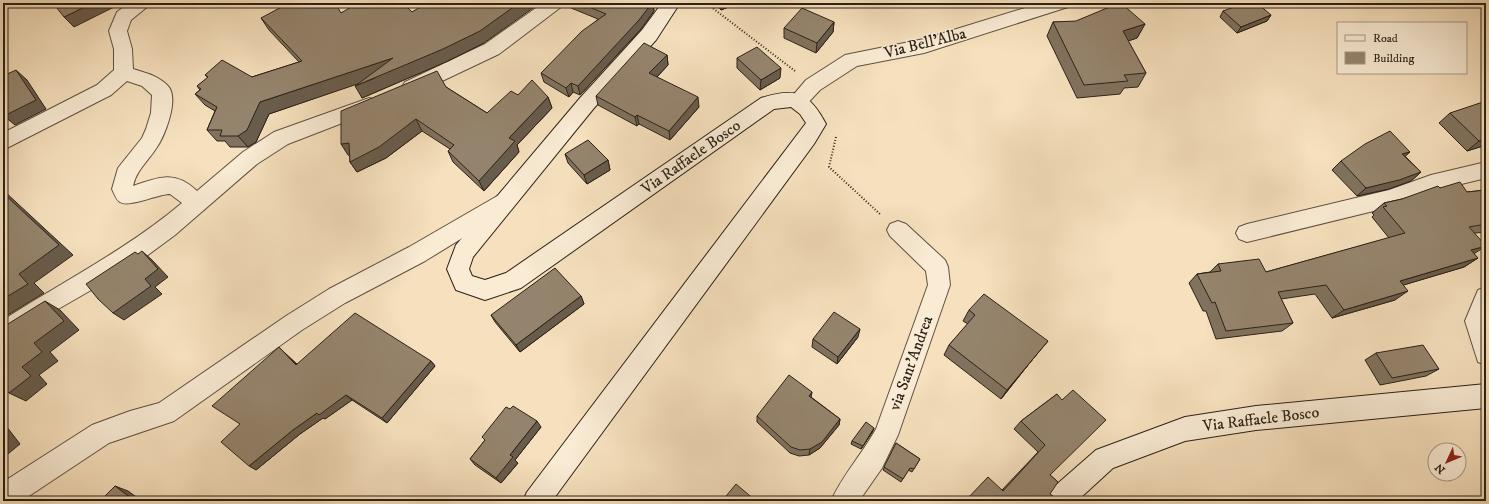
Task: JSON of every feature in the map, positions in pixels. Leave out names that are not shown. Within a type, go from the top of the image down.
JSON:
[{"type":"street","points":[[124,73],[123,49],[118,31],[123,17],[141,3]]},
{"type":"street","points":[[3,333],[52,301],[125,259],[167,229],[250,158],[281,138],[390,96],[456,67],[492,49],[555,3]]},
{"type":"street","name":"Via Raffaele Bosco","points":[[671,3],[649,35],[587,103],[464,252],[458,269],[464,284],[485,290],[513,281],[768,103],[784,98],[812,93]]},
{"type":"street","name":"Via Bell'Alba","points":[[812,93],[852,60],[924,46],[1062,3]]},
{"type":"street","points":[[3,142],[104,90],[124,73]]},
{"type":"street","points":[[124,73],[149,81],[162,92],[161,113],[156,129],[149,143],[125,174],[122,190],[126,196],[163,185],[176,186],[203,199]]},
{"type":"street","points":[[536,501],[807,138],[816,124],[810,111],[812,93]]},
{"type":"street","points":[[1247,233],[1390,198],[1431,183],[1486,170]]},
{"type":"street","points":[[3,496],[20,487],[101,434],[130,423],[165,413],[246,358],[294,323],[337,296],[417,254],[507,200]]},
{"type":"street","name":"via Sant'Andrea","points":[[844,501],[886,435],[939,284],[937,267],[898,230]]},
{"type":"street","points":[[1486,297],[1477,321],[1486,354]]},
{"type":"street","name":"Via Raffaele Bosco","points":[[1057,501],[1105,459],[1185,428],[1256,418],[1486,396]]},
{"type":"path","points":[[706,3],[812,93]]},
{"type":"path","points":[[837,133],[829,168],[898,230]]},
{"type":"building","points":[[53,3],[93,3],[64,17]]},
{"type":"building","points":[[289,3],[335,3],[341,13],[358,3],[403,3],[412,12],[427,3],[519,3],[480,31],[443,49],[355,86],[393,58],[260,102],[247,130],[238,136],[220,136],[222,130],[207,130],[217,107],[195,94],[201,89],[197,86],[208,77],[205,75],[222,60],[252,77],[302,61],[261,18]]},
{"type":"building","points":[[580,3],[652,3],[639,20],[578,86],[571,83],[566,88],[541,73],[582,31],[606,14]]},
{"type":"building","points":[[1121,3],[1145,24],[1123,31],[1146,73],[1124,75],[1128,81],[1084,85],[1053,22],[1076,21]]},
{"type":"building","points":[[1245,3],[1257,3],[1271,15],[1241,27],[1223,11]]},
{"type":"building","points":[[802,8],[834,22],[817,43],[784,28]]},
{"type":"building","points":[[644,43],[667,55],[649,73],[698,97],[669,131],[637,115],[635,117],[596,96]]},
{"type":"building","points":[[757,47],[781,68],[761,80],[737,58]]},
{"type":"building","points":[[16,70],[36,100],[4,116],[3,76]]},
{"type":"building","points":[[437,71],[446,87],[487,113],[511,91],[518,95],[532,80],[548,97],[509,138],[515,141],[479,181],[448,151],[454,145],[416,119],[379,147],[350,162],[349,143],[341,144],[341,111]]},
{"type":"building","points":[[1483,102],[1486,105],[1486,139],[1479,141],[1450,113]]},
{"type":"building","points":[[1390,131],[1410,152],[1402,154],[1421,172],[1399,180],[1366,188],[1341,161],[1365,144]]},
{"type":"building","points":[[588,140],[608,160],[584,175],[565,154]]},
{"type":"building","points":[[1460,182],[1467,192],[1486,190],[1486,224],[1469,227],[1486,246],[1471,250],[1478,258],[1400,281],[1408,291],[1344,310],[1326,285],[1278,292],[1293,323],[1226,331],[1215,302],[1212,303],[1197,274],[1221,271],[1218,264],[1259,259],[1266,272],[1405,233],[1383,207],[1387,206],[1384,203],[1402,199],[1438,186],[1440,188]]},
{"type":"building","points":[[3,193],[59,245],[19,274],[28,284],[3,299]]},
{"type":"building","points":[[142,251],[158,269],[145,279],[151,286],[113,313],[98,299],[86,284],[135,252],[138,254]]},
{"type":"building","points":[[555,268],[581,296],[516,345],[491,315]]},
{"type":"building","points":[[984,294],[1048,341],[1007,390],[949,345],[975,315],[969,310]]},
{"type":"building","points":[[45,301],[64,321],[34,343],[42,352],[22,367],[31,376],[9,393],[3,386],[3,327]]},
{"type":"building","points":[[834,312],[860,329],[838,357],[813,339]]},
{"type":"building","points":[[355,313],[431,361],[382,418],[346,395],[319,415],[317,413],[293,430],[249,466],[221,442],[240,424],[212,406],[279,347],[296,365]]},
{"type":"building","points":[[1423,345],[1439,369],[1392,378],[1376,353]]},
{"type":"building","points":[[789,375],[812,392],[809,396],[840,419],[822,442],[810,449],[800,450],[791,447],[757,416]]},
{"type":"building","points":[[1073,390],[1106,420],[1050,475],[1058,482],[1050,494],[1053,496],[1049,501],[965,501],[988,477],[1003,491],[1045,445],[1021,421],[1057,394],[1062,400]]},
{"type":"building","points":[[513,406],[537,421],[510,455],[513,457],[496,478],[470,459],[485,440],[482,437],[506,407],[510,409]]},
{"type":"building","points":[[866,422],[874,428],[863,446],[852,441]]},
{"type":"building","points":[[896,443],[920,459],[914,469],[910,468],[903,479],[884,467]]},
{"type":"building","points":[[736,484],[756,501],[722,501]]},
{"type":"building","points":[[115,486],[135,501],[100,501]]}]
